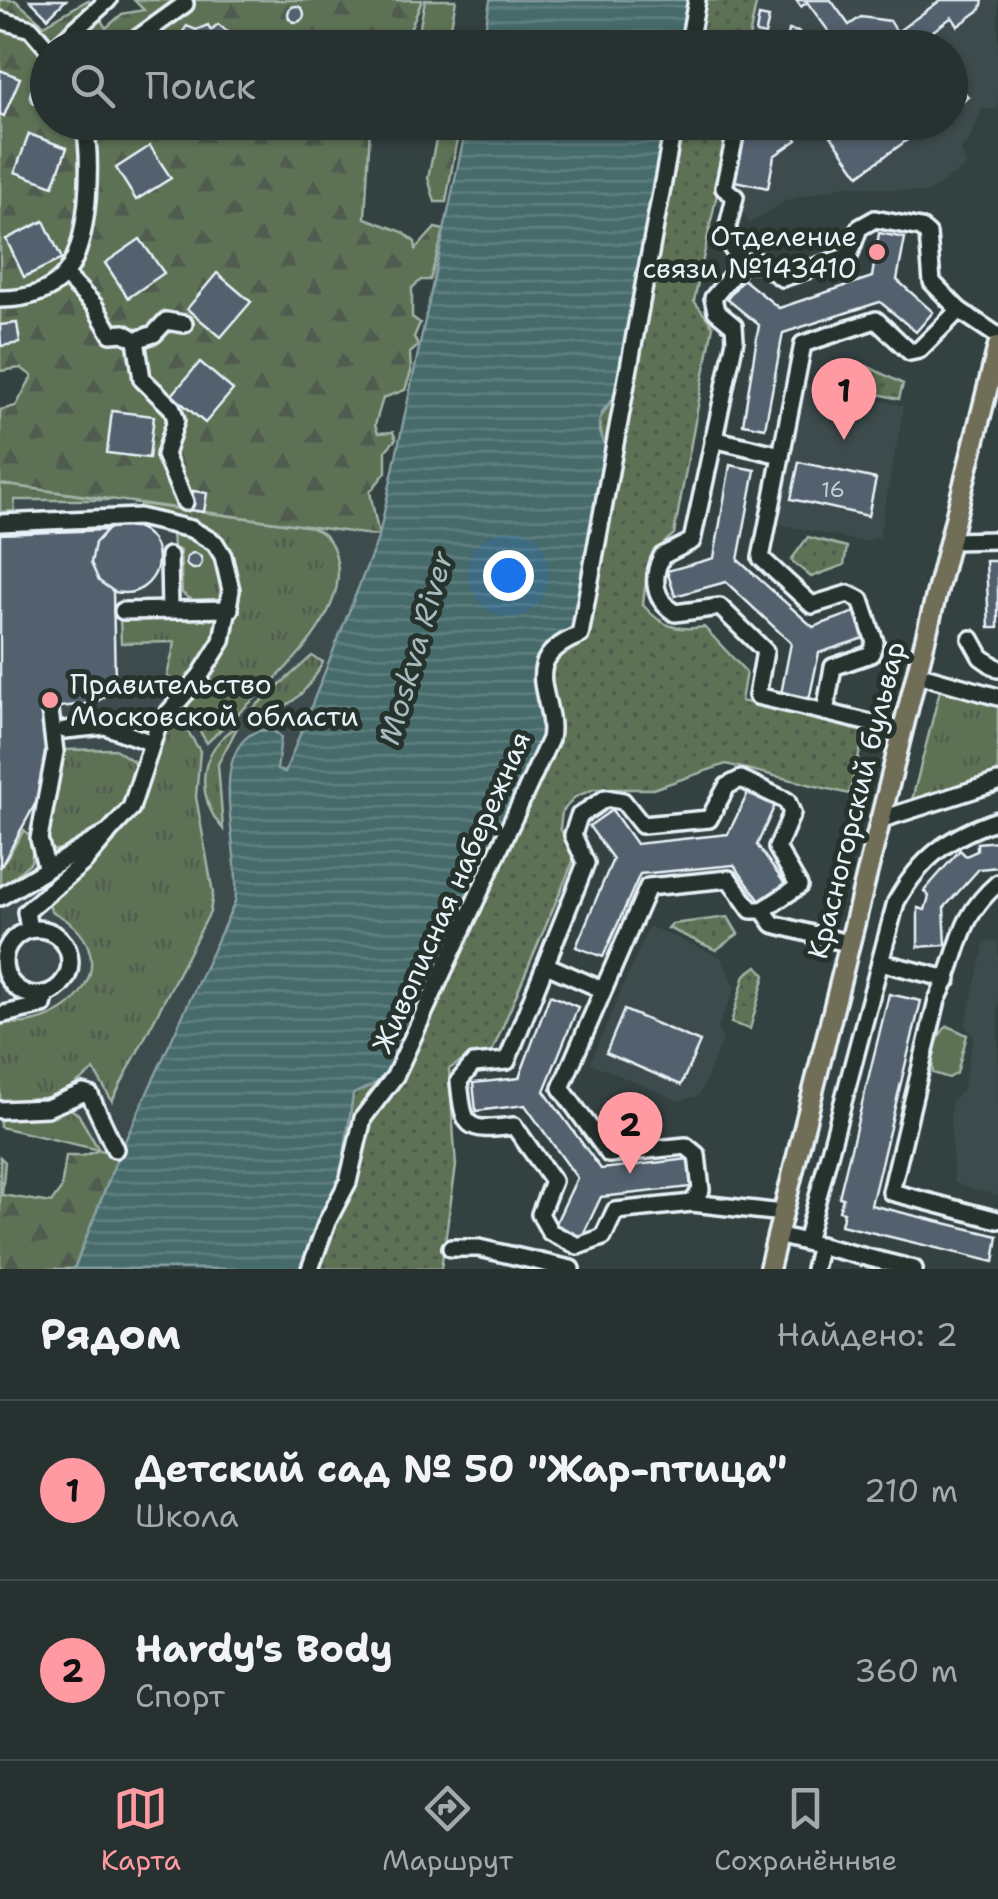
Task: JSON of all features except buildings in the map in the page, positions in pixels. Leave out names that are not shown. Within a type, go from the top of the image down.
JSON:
[{"type":"main road","name":"Красногорский бульвар","points":[[769,1269],[878,820],[992,388],[998,346]]},
{"type":"street","points":[[72,30],[108,0]]},
{"type":"street","points":[[691,30],[697,0]]},
{"type":"street","points":[[149,30],[184,4]]},
{"type":"street","points":[[0,20],[34,30]]},
{"type":"street","points":[[0,299],[38,295],[78,259],[89,177],[86,140]]},
{"type":"street","name":"Живописная набережная","points":[[310,1269],[326,1222],[348,1182],[363,1118],[395,1076],[550,739],[554,722],[542,694],[543,672],[560,645],[580,635],[671,140]]},
{"type":"street","points":[[734,140],[724,188],[735,197],[725,238],[742,264]]},
{"type":"street","points":[[89,177],[101,191]]},
{"type":"street","points":[[902,731],[756,696],[766,651],[720,606],[676,614],[660,598],[657,566],[662,556],[692,540],[737,332],[716,311],[713,298],[742,264],[759,262],[782,278],[850,256],[859,228],[875,219],[920,228],[928,234],[932,282],[959,310],[998,336]]},
{"type":"street","points":[[65,274],[94,305],[112,334],[136,340],[154,334],[166,321],[184,324]]},
{"type":"street","points":[[825,712],[833,667],[871,654],[875,642],[861,600],[848,594],[812,604],[761,558],[803,344],[876,320],[910,352],[919,350],[959,310]]},
{"type":"street","points":[[136,340],[142,379],[172,408],[176,420],[165,455],[185,502]]},
{"type":"street","points":[[713,439],[781,455]]},
{"type":"street","points":[[0,524],[139,517],[191,529],[215,543],[230,573],[230,609],[222,642],[212,661],[172,705],[150,742],[137,798],[84,862],[26,912],[29,930]]},
{"type":"street","points":[[950,541],[998,540]]},
{"type":"street","points":[[170,556],[170,610]]},
{"type":"street","points":[[123,610],[230,609]]},
{"type":"street","points":[[971,639],[981,657],[998,669]]},
{"type":"street","points":[[917,674],[998,698]]},
{"type":"street","points":[[46,866],[38,839],[55,752],[50,710]]},
{"type":"street","points":[[65,730],[105,726],[150,742]]},
{"type":"street","points":[[692,1203],[701,1190],[697,1155],[686,1146],[609,1154],[561,1088],[648,887],[729,879],[751,910],[763,910],[799,886],[777,848],[792,813],[787,801],[740,780],[727,786],[709,820],[642,826],[623,801],[606,798],[578,816],[573,834],[586,863],[507,1060],[473,1064],[459,1080],[463,1116],[469,1126],[478,1130],[514,1126],[553,1181],[540,1214],[550,1232],[578,1246],[603,1237],[615,1211],[692,1203],[783,1213]]},
{"type":"street","points":[[878,820],[998,782]]},
{"type":"street","points":[[814,1269],[813,1243],[896,902],[918,867],[945,841],[998,820]]},
{"type":"street","points":[[0,896],[110,832]]},
{"type":"street","points":[[998,883],[966,916],[948,980],[937,1000],[891,1192],[998,1220]]},
{"type":"street","points":[[763,910],[773,924],[847,943]]},
{"type":"street","points":[[0,1015],[43,1005],[46,994],[66,979],[70,954],[54,933],[29,930],[8,945],[5,970],[20,991],[46,994]]},
{"type":"street","points":[[880,962],[948,980]]},
{"type":"street","points":[[546,964],[601,989]]},
{"type":"street","points":[[0,1110],[31,1110],[90,1095],[116,1150]]},
{"type":"street","points":[[777,1235],[914,1269]]},
{"type":"street","points":[[452,1248],[479,1248],[571,1269]]},
{"type":"shaded area","points":[[757,0],[998,0],[998,110],[982,109],[968,143],[961,149],[966,166],[928,193],[849,185],[788,200],[750,223],[742,212],[714,205],[728,140],[968,140],[968,30],[751,30]]},
{"type":"shaded area","points":[[805,384],[904,406],[879,537],[863,542],[775,523]]},
{"type":"shaded area","points":[[0,484],[379,536],[284,772],[277,770],[281,737],[246,738],[231,766],[227,782],[238,868],[235,902],[119,1154],[0,1127]]},
{"type":"shaded area","points":[[649,926],[721,957],[735,988],[717,1029],[723,1040],[699,1096],[679,1101],[590,1063]]},
{"type":"shaded area","points":[[998,941],[998,1196],[954,1183],[950,1119],[952,1101],[962,1091],[974,1036],[965,1025],[985,942]]},
{"type":"green space","points":[[0,0],[15,0],[44,25],[88,0],[106,28],[122,14],[144,10],[134,0],[422,0],[410,30],[30,30],[30,140],[369,140],[365,218],[403,232],[415,242],[416,249],[435,228],[444,230],[430,280],[421,280],[412,288],[412,317],[420,323],[414,337],[418,346],[410,353],[411,372],[405,390],[383,398],[375,425],[378,433],[393,432],[396,439],[386,450],[386,472],[370,492],[379,536],[0,484],[0,410],[16,406],[32,376],[21,368],[0,371]]},
{"type":"green space","points":[[425,0],[456,0],[450,30],[419,30]]},
{"type":"green space","points":[[693,0],[757,0],[751,30],[687,30]]},
{"type":"green space","points":[[436,140],[457,140],[446,202],[435,202],[428,178]]},
{"type":"green space","points":[[665,140],[728,140],[694,301],[713,326],[674,534],[650,565],[643,605],[670,626],[704,627],[746,672],[741,701],[865,731],[849,794],[726,764],[653,789],[594,789],[575,797],[562,812],[560,828],[575,857],[492,1052],[467,1058],[449,1069],[456,1166],[441,1269],[303,1269],[308,1245],[341,1177],[353,1094],[362,1088],[440,941],[443,914],[467,897],[537,755],[540,711],[535,679],[603,444],[599,420],[611,401]]},
{"type":"green space","points":[[867,366],[903,384],[899,399],[845,386],[848,371]]},
{"type":"green space","points":[[0,484],[112,500],[15,500],[14,511],[0,512]]},
{"type":"green space","points":[[140,504],[306,526],[326,537],[336,557],[337,583],[329,609],[314,635],[294,660],[207,743],[182,702],[215,664],[227,553],[139,510]]},
{"type":"green space","points":[[172,530],[195,539],[214,553],[224,573],[223,598],[195,602],[182,593],[180,550],[173,549]]},
{"type":"green space","points":[[808,537],[847,547],[844,565],[811,577],[791,560]]},
{"type":"green space","points":[[216,615],[220,631],[206,658],[178,687],[167,676],[175,642],[121,643],[120,617]]},
{"type":"green space","points":[[312,656],[323,662],[302,693],[284,707],[248,713]]},
{"type":"green space","points":[[940,690],[998,705],[998,777],[911,804]]},
{"type":"green space","points":[[174,709],[200,751],[196,797],[213,893],[210,912],[112,1101],[94,1070],[61,1096],[0,1103],[0,1022],[27,1023],[51,1016],[71,1003],[84,987],[91,968],[88,947],[76,928],[51,911],[48,900],[88,866],[137,812],[148,762]]},
{"type":"green space","points":[[238,726],[218,764],[223,829],[207,802],[205,774],[215,747]]},
{"type":"green space","points":[[115,749],[133,761],[134,776],[120,807],[92,834],[61,849],[47,850],[45,827],[64,750]]},
{"type":"green space","points":[[24,830],[34,840],[31,862],[0,889],[0,868]]},
{"type":"green space","points":[[728,917],[738,934],[716,950],[668,928],[672,924]]},
{"type":"green space","points":[[757,966],[765,975],[750,1029],[731,1023],[745,975]]},
{"type":"green space","points":[[948,1026],[967,1035],[957,1073],[949,1078],[933,1073],[938,1040]]},
{"type":"green space","points":[[69,1108],[78,1114],[99,1150],[0,1127],[0,1114]]},
{"type":"green space","points":[[99,1150],[119,1154],[74,1269],[0,1269],[0,1157],[5,1162],[2,1195],[51,1203],[61,1189],[66,1156],[83,1156]]},
{"type":"water","points":[[490,0],[693,0],[687,30],[485,30]]},
{"type":"water","name":"Moskva River","points":[[463,140],[666,140],[616,397],[599,422],[600,435],[608,449],[572,634],[537,669],[536,701],[548,723],[537,755],[466,897],[452,905],[440,922],[443,945],[385,1079],[353,1094],[341,1177],[308,1245],[303,1269],[74,1269],[119,1154],[235,902],[229,811],[231,764],[239,746],[253,733],[268,730],[281,737],[277,770],[285,772],[379,536]]},
{"type":"place","name":"Отделение связи №143410","points":[[877,252]]},
{"type":"place","name":"Детский сад № 50 \"Жар-птица\"","points":[[844,440]]},
{"type":"place","name":"Правительство Московской области","points":[[50,700]]},
{"type":"place","name":"Hardy's Body","points":[[630,1174]]}]
